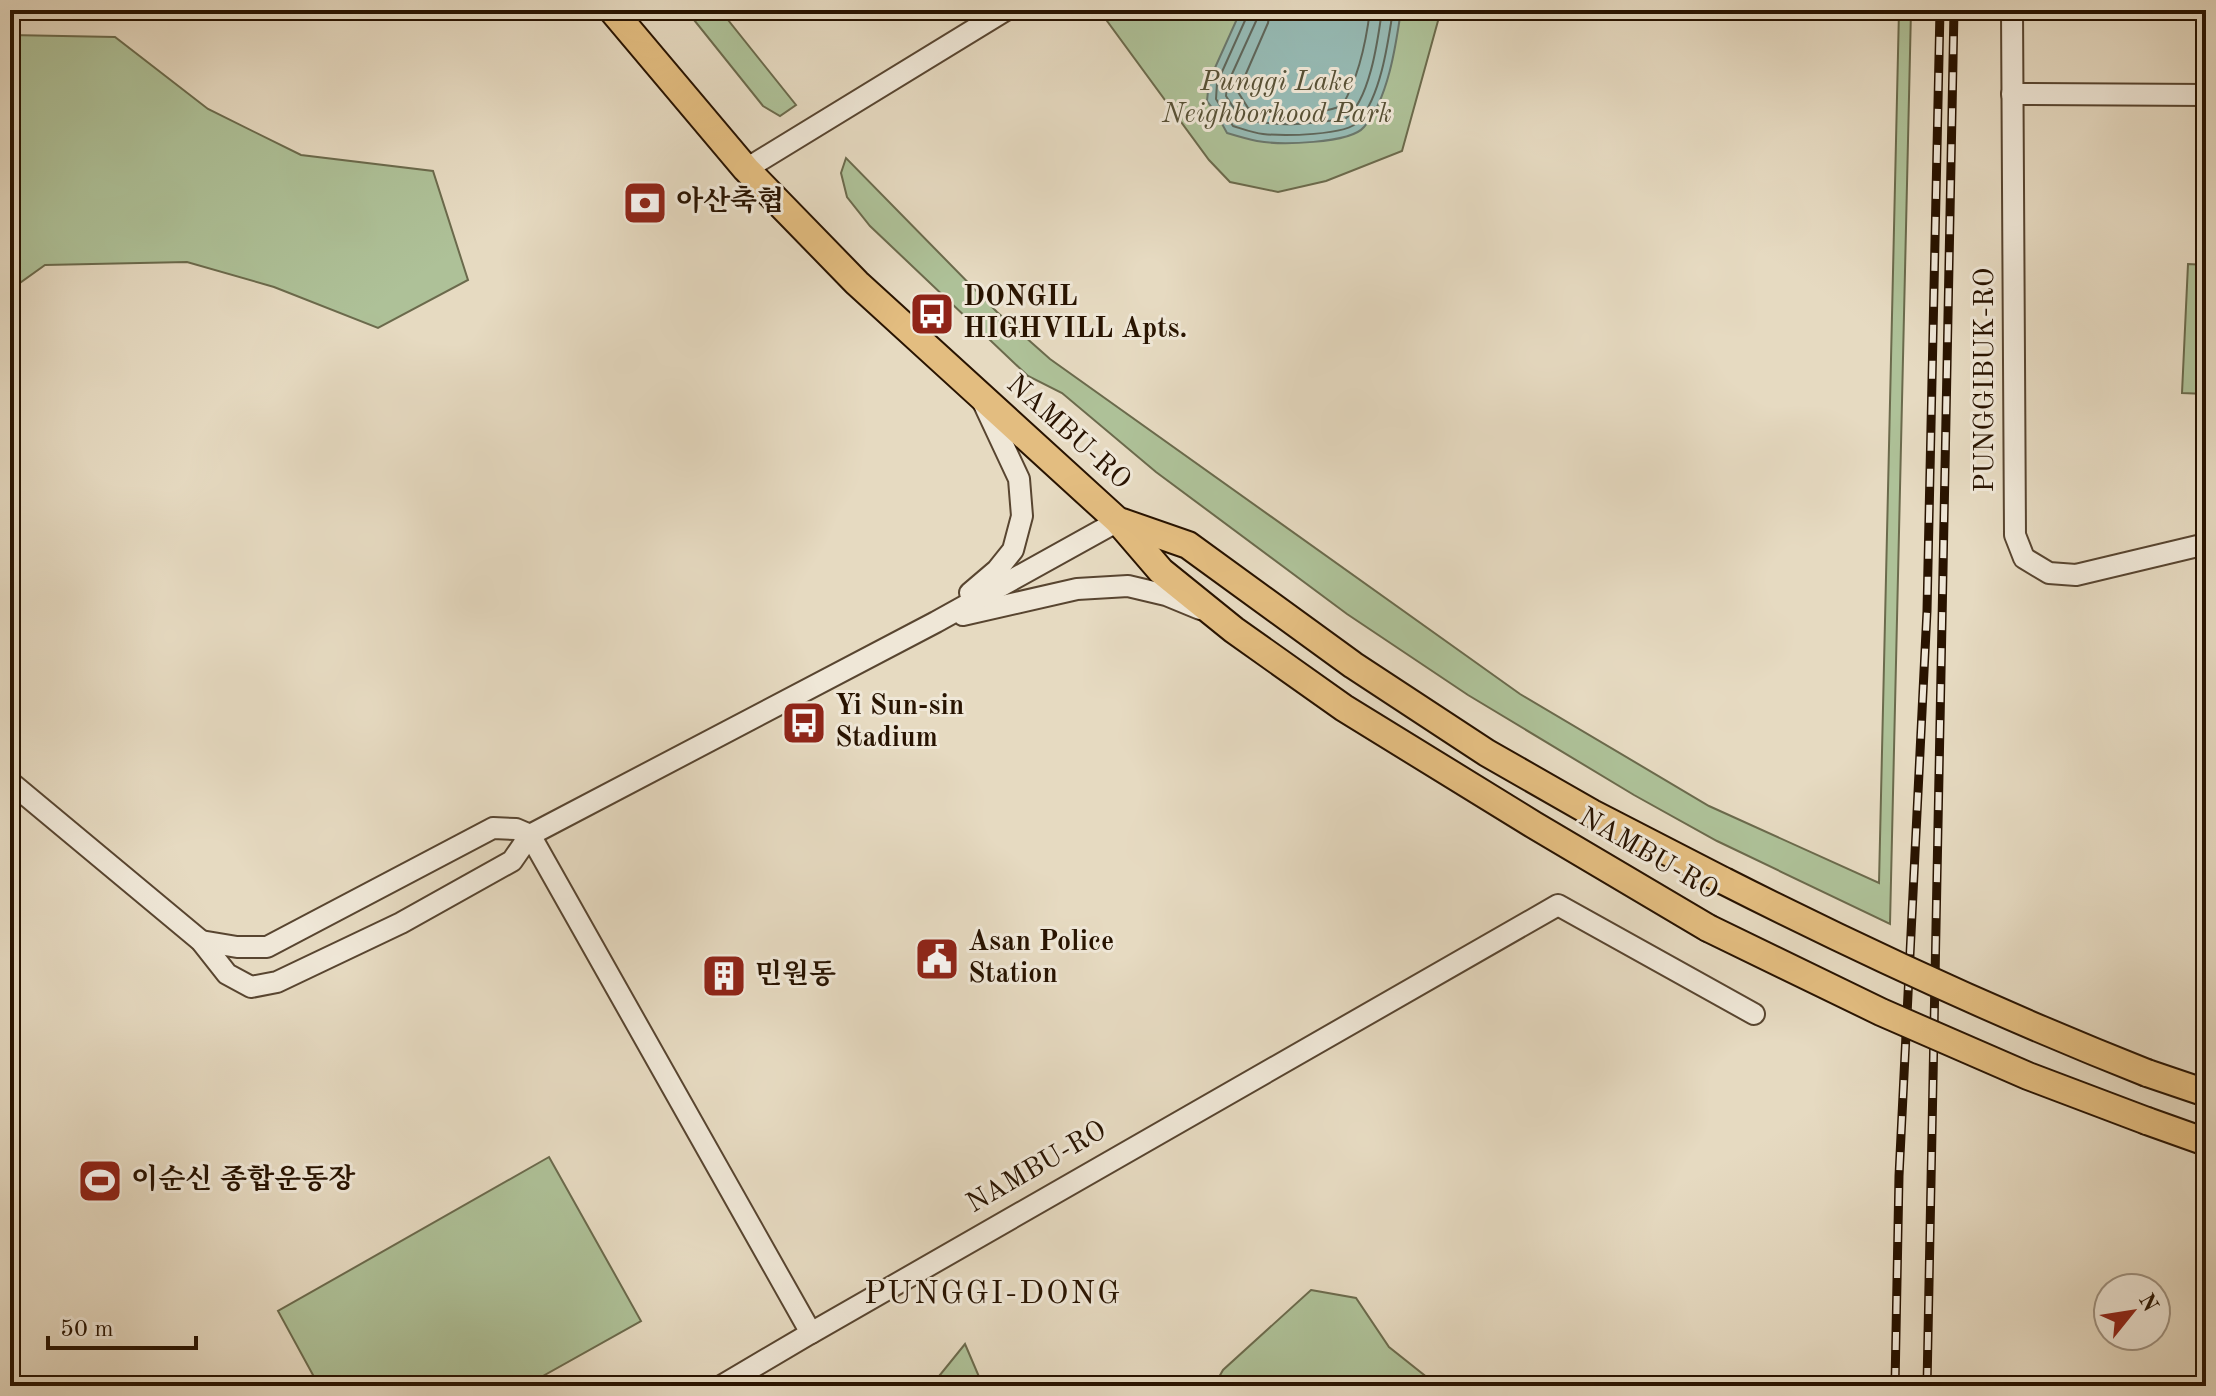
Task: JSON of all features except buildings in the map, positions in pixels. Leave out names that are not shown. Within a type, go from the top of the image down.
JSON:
[{"type":"main road","name":"NAMBU-RO","points":[[612,10],[746,169],[857,283],[1118,521],[1161,571],[1218,617],[1344,708],[1708,928],[1881,1012],[2028,1076],[2206,1142]]},
{"type":"main road","name":"NAMBU-RO","points":[[1118,521],[1188,545],[1353,665],[1487,753],[1592,813],[1850,945],[2075,1044],[2206,1093]]},
{"type":"street","points":[[746,169],[1006,10]]},
{"type":"street","name":"PUNGGIBUK-RO","points":[[2012,10],[2015,535],[2024,558],[2049,573],[2076,575],[2206,544]]},
{"type":"street","points":[[2012,94],[2206,95]]},
{"type":"street","points":[[936,622],[997,570],[1013,550],[1022,516],[1019,479],[980,397]]},
{"type":"street","points":[[10,782],[201,941],[227,974],[251,987],[277,982],[401,923],[512,861],[530,835],[936,622],[1118,521]]},
{"type":"street","points":[[936,622],[1077,589],[1128,586],[1166,595],[1218,617]]},
{"type":"street","points":[[201,941],[237,947],[267,947],[493,828],[516,829],[530,835],[811,1333],[721,1386]]},
{"type":"street","name":"NAMBU-RO","points":[[811,1333],[1558,905],[1754,1014]]},
{"type":"green space","points":[[686,10],[720,10],[796,105],[780,116],[763,106]]},
{"type":"green space","name":"Punggi Lake Neighborhood Park","points":[[1099,10],[1441,10],[1402,151],[1326,181],[1278,192],[1230,182],[1209,160]]},
{"type":"green space","points":[[1899,10],[1911,10],[1890,924],[1717,841],[1634,795],[1468,695],[1347,614],[1156,472],[1062,393],[1028,376],[870,226],[847,197],[841,173],[846,158],[997,312],[1050,359],[1520,694],[1709,806],[1879,883]]},
{"type":"green space","points":[[10,35],[115,37],[208,109],[301,155],[433,171],[468,280],[378,328],[274,287],[187,262],[45,265],[10,290]]},
{"type":"green space","points":[[2188,264],[2206,265],[2206,394],[2182,393]]},
{"type":"green space","points":[[549,1157],[641,1321],[525,1386],[319,1386],[278,1311]]},
{"type":"green space","points":[[1311,1290],[1356,1298],[1389,1347],[1438,1386],[1214,1386],[1223,1370]]},
{"type":"green space","points":[[965,1344],[983,1386],[931,1386]]},
{"type":"water","points":[[1241,10],[1401,10],[1385,87],[1364,127],[1344,137],[1297,143],[1257,141],[1227,133],[1207,101],[1209,81]]},
{"type":"railway","points":[[1895,1386],[1899,1176],[1927,611],[1940,10]]},
{"type":"railway","points":[[1927,1386],[1954,10]]},
{"type":"place","name":"아산축협","points":[[645,203]]},
{"type":"place","name":"DONGIL HIGHVILL Apts.","points":[[932,314]]},
{"type":"place","name":"Yi Sun-sin Stadium","points":[[804,723]]},
{"type":"place","name":"Asan Police Station","points":[[937,959]]},
{"type":"place","name":"민원동","points":[[724,976]]},
{"type":"place","name":"이순신 종합운동장","points":[[100,1181]]},
{"type":"district","name":"PUNGGI-DONG","points":[[993,1295]]}]
